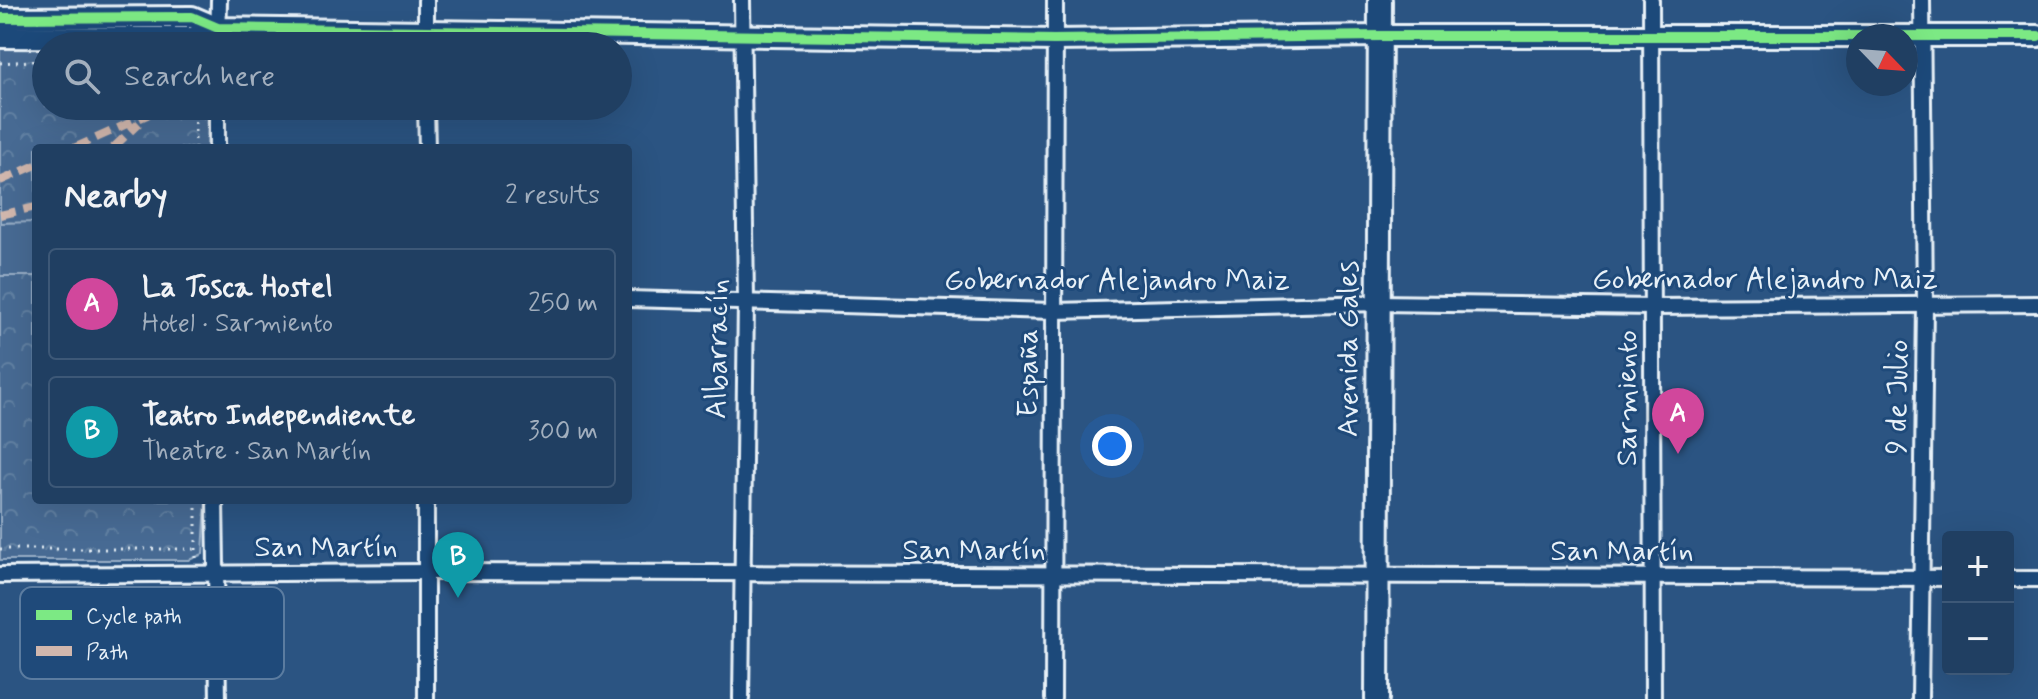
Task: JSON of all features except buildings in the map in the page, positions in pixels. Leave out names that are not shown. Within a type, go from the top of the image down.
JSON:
[{"type":"main road","name":"Avenida Gales","points":[[1377,699],[1380,0]]},
{"type":"street","points":[[218,32],[219,0]]},
{"type":"street","points":[[426,0],[426,32]]},
{"type":"street","name":"Albarracín","points":[[741,699],[746,301],[742,0]]},
{"type":"street","name":"España","points":[[1053,699],[1055,0]]},
{"type":"street","name":"Sarmiento","points":[[1651,0],[1653,699]]},
{"type":"street","name":"9 de Julio","points":[[1920,699],[1925,305],[1922,0]]},
{"type":"street","points":[[0,18],[50,19],[147,32]]},
{"type":"street","points":[[0,37],[50,19]]},
{"type":"street","points":[[632,38],[2038,36]]},
{"type":"street","points":[[217,120],[217,144]]},
{"type":"street","points":[[426,120],[427,144]]},
{"type":"street","name":"Gobernador Alejandro Maiz","points":[[632,299],[1054,311],[1379,303],[1653,307],[2038,304]]},
{"type":"street","points":[[215,504],[215,587]]},
{"type":"street","points":[[426,504],[426,699]]},
{"type":"street","name":"San Martín","points":[[0,575],[426,572],[1053,577],[1942,578]]},
{"type":"street","points":[[2014,579],[2038,579]]},
{"type":"street","points":[[218,679],[218,699]]},
{"type":"path","points":[[0,63],[32,61]]},
{"type":"path","points":[[195,120],[195,144]]},
{"type":"path","points":[[196,504],[196,573]]},
{"type":"path","points":[[0,549],[215,549]]},
{"type":"green space","points":[[0,44],[32,45],[32,120],[208,120],[207,144],[32,144],[32,504],[206,504],[203,554],[189,560],[0,560]]},
{"type":"green space","points":[[32,222],[32,276],[0,276],[0,223]]},
{"type":"marked path","points":[[83,144],[136,120]]},
{"type":"marked path","points":[[117,144],[139,123]]},
{"type":"marked path","points":[[0,181],[32,167]]},
{"type":"marked path","points":[[0,215],[32,208]]},
{"type":"cycle path","points":[[0,18],[192,17],[218,28],[497,32]]},
{"type":"cycle path","points":[[632,34],[1054,40],[1380,36],[2038,36]]},
{"type":"place","name":"La Tosca Hostel","points":[[1678,454]]},
{"type":"place","name":"Teatro Independiente","points":[[458,598]]}]
